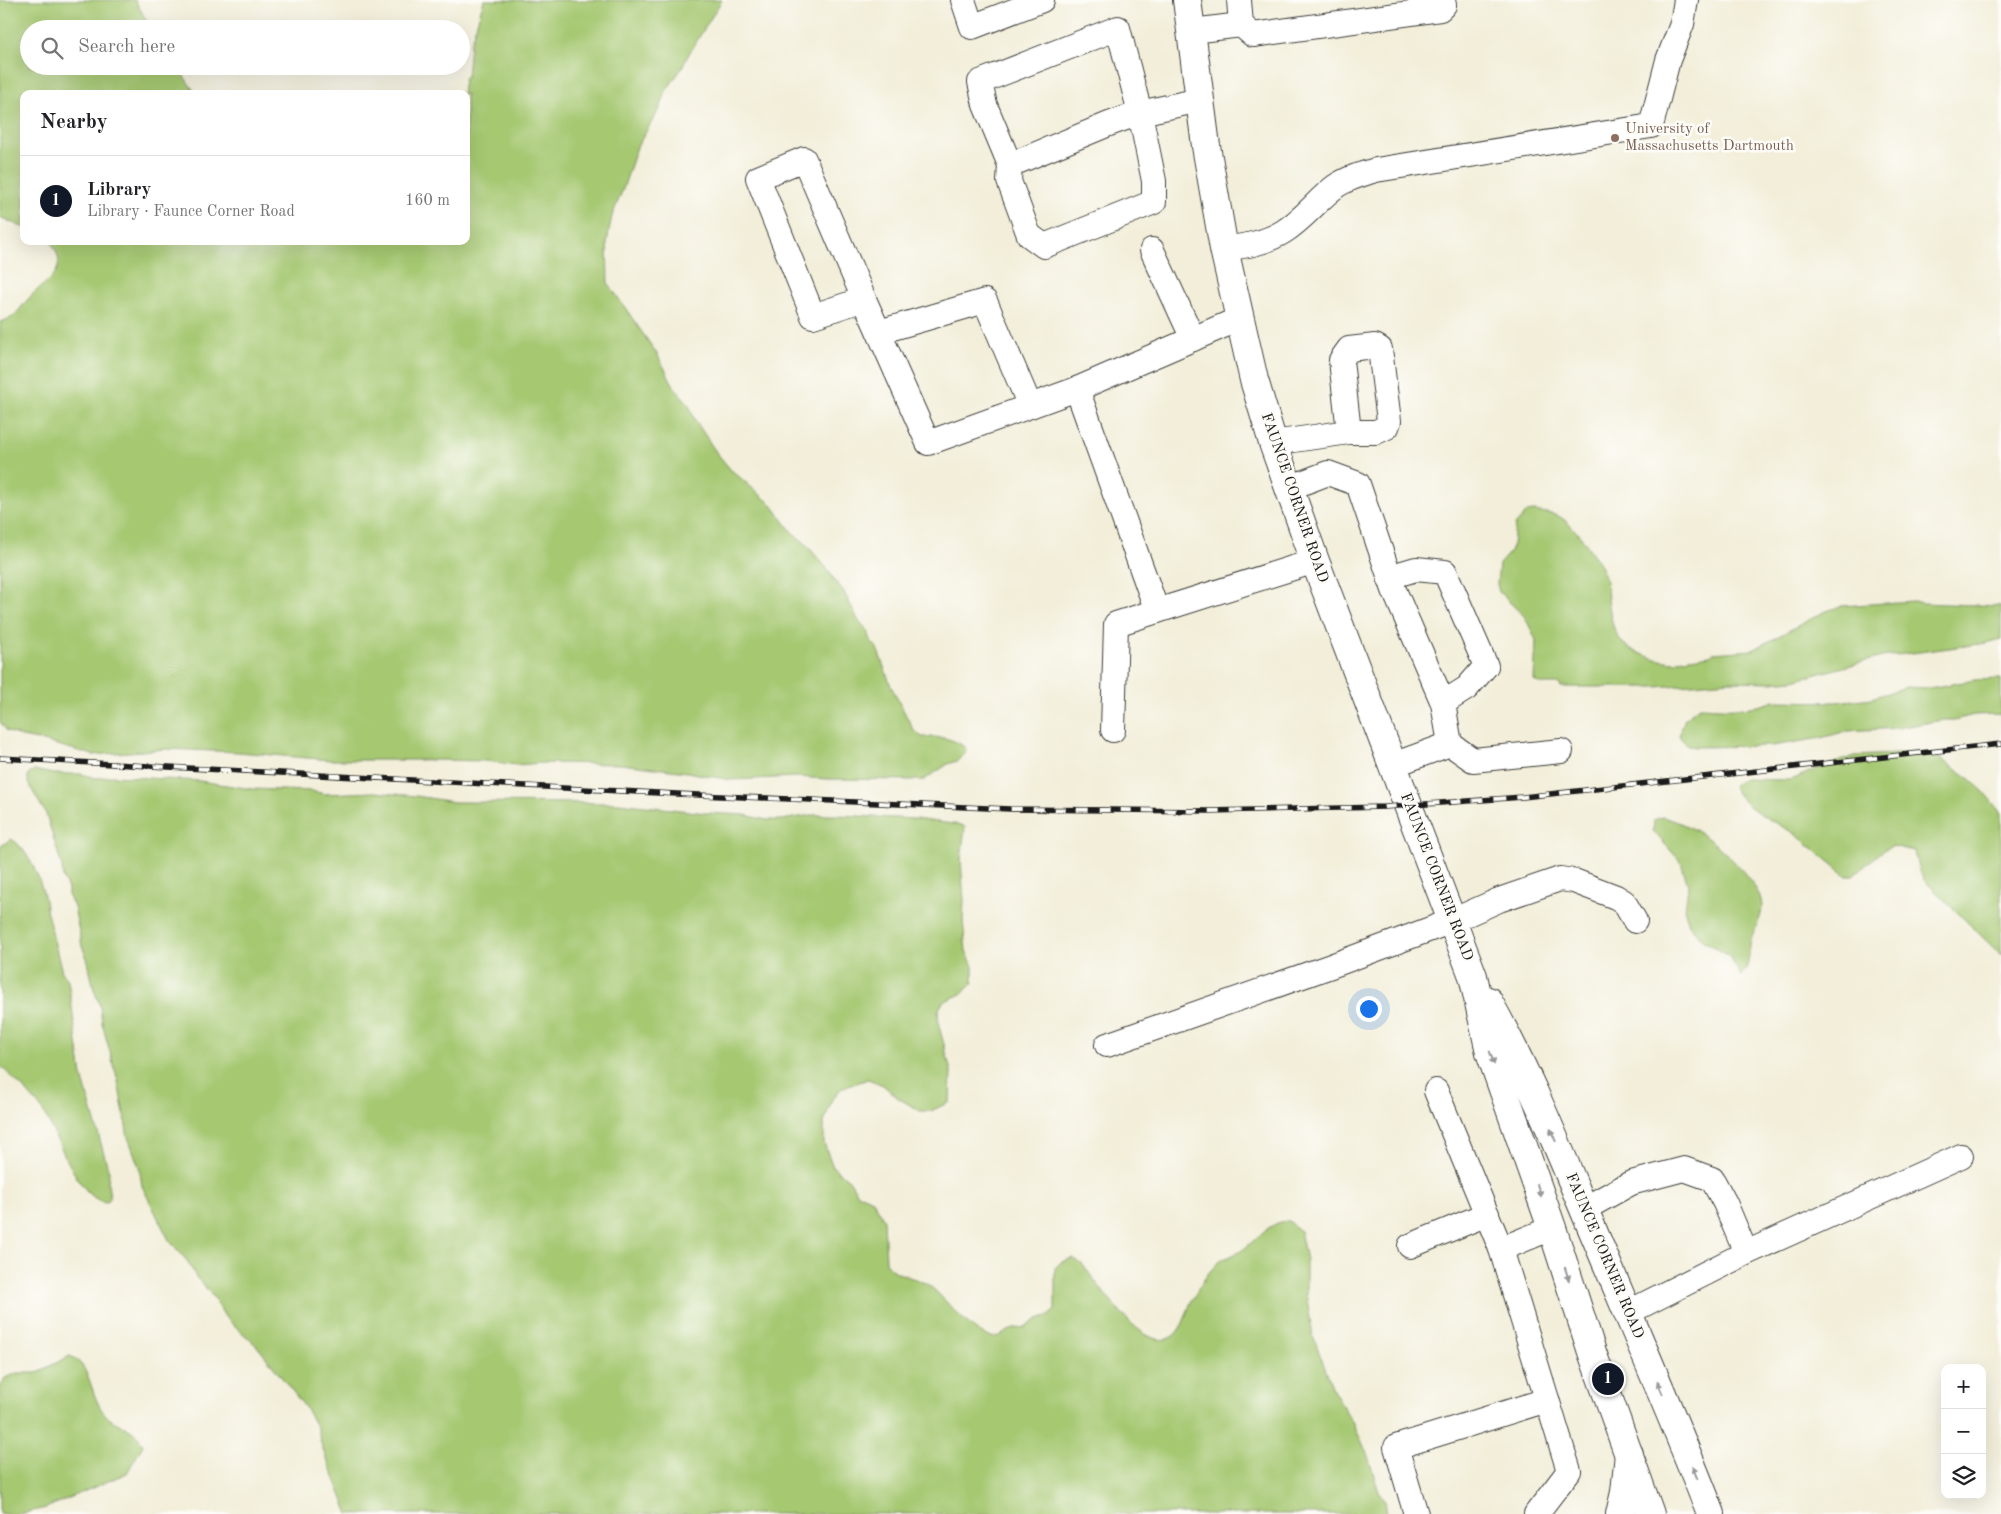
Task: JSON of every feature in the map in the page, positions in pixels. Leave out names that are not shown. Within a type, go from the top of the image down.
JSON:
[{"type":"main road","name":"FAUNCE CORNER ROAD","points":[[1187,0],[1213,192],[1224,250],[1254,380],[1273,443],[1315,561],[1473,976],[1490,1052],[1552,1228],[1593,1356],[1650,1514]]},
{"type":"main road","name":"FAUNCE CORNER ROAD","points":[[1473,976],[1511,1043],[1680,1433],[1712,1514]]},
{"type":"main road","points":[[1552,1228],[1584,1209]]},
{"type":"main road","points":[[1620,1514],[1625,1492],[1628,1454]]},
{"type":"lane","points":[[963,0],[972,27],[1042,0]]},
{"type":"lane","points":[[1239,0],[1241,25]]},
{"type":"lane","points":[[1224,250],[1256,244],[1270,239],[1301,219],[1337,185],[1376,170],[1651,126],[1668,60],[1682,24],[1686,0]]},
{"type":"lane","points":[[1192,31],[1241,25],[1253,34],[1442,4]]},
{"type":"lane","points":[[1118,28],[1140,113],[1154,181],[1154,202],[1044,246],[1029,235],[1009,181],[1010,165],[985,105],[980,82],[1118,28]]},
{"type":"lane","points":[[1010,165],[1140,113],[1200,100]]},
{"type":"lane","points":[[864,300],[813,316],[758,178],[804,159],[864,300],[928,442],[1077,390],[1239,319]]},
{"type":"lane","points":[[1152,250],[1194,340]]},
{"type":"lane","points":[[879,332],[985,301],[1030,406]]},
{"type":"lane","points":[[1077,390],[1157,611]]},
{"type":"lane","points":[[1273,443],[1349,432]]},
{"type":"lane","points":[[1289,488],[1328,474],[1358,484],[1389,577],[1443,703],[1450,744],[1473,760],[1561,751]]},
{"type":"lane","points":[[1113,730],[1116,624],[1315,561]]},
{"type":"lane","points":[[1389,577],[1416,569],[1445,572],[1459,609],[1486,666],[1467,688],[1443,703]]},
{"type":"lane","points":[[1393,765],[1450,744]]},
{"type":"lane","points":[[1107,1045],[1331,966],[1499,900],[1560,879],[1566,879],[1616,897],[1624,902],[1635,920]]},
{"type":"lane","points":[[1436,1091],[1502,1249],[1568,1471],[1536,1514]]},
{"type":"lane","points":[[1627,1313],[1746,1253],[1961,1156]]},
{"type":"lane","points":[[1584,1209],[1631,1183],[1684,1169],[1712,1179],[1725,1203],[1746,1253]]},
{"type":"lane","points":[[1410,1246],[1487,1214]]},
{"type":"lane","points":[[1502,1249],[1552,1228]]},
{"type":"lane","points":[[1416,1514],[1396,1447],[1547,1400]]},
{"type":"green space","points":[[0,0],[135,0],[146,20],[20,20],[20,75],[183,75],[193,90],[20,90],[20,226],[0,217]]},
{"type":"green space","points":[[484,0],[722,0],[682,68],[666,91],[661,106],[637,147],[612,216],[607,242],[608,283],[657,354],[675,388],[688,403],[695,420],[716,452],[730,469],[771,504],[792,532],[805,543],[843,590],[858,620],[868,631],[871,641],[877,648],[891,686],[914,731],[922,737],[945,738],[966,748],[965,754],[957,761],[948,764],[924,780],[797,777],[730,780],[687,772],[621,764],[542,763],[517,765],[486,761],[330,760],[238,752],[166,749],[93,755],[22,737],[7,731],[0,722],[0,322],[14,316],[29,298],[54,274],[58,268],[59,260],[52,245],[470,245],[470,90],[462,90],[464,78],[470,75],[470,45]]},
{"type":"green space","points":[[1534,511],[1560,517],[1573,528],[1594,556],[1604,574],[1612,620],[1620,640],[1638,653],[1654,658],[1676,662],[1713,653],[1752,650],[1824,612],[1841,606],[1914,601],[1921,603],[2001,606],[2001,639],[1987,643],[1882,657],[1794,680],[1771,682],[1729,681],[1656,687],[1561,687],[1559,684],[1540,684],[1534,680],[1536,640],[1525,617],[1499,592],[1497,584],[1499,564],[1510,552],[1515,525],[1527,512]]},
{"type":"green space","points":[[2001,679],[2001,714],[1974,715],[1954,720],[1943,720],[1898,728],[1847,731],[1821,738],[1772,746],[1694,747],[1686,744],[1679,736],[1685,718],[1699,707],[1746,708],[1774,701],[1837,702],[1872,698],[1906,687],[1929,688],[1975,680]]},
{"type":"green space","points":[[1917,753],[1939,758],[1965,775],[1984,792],[2001,813],[2001,955],[1924,880],[1919,871],[1914,851],[1892,846],[1885,849],[1853,876],[1847,876],[1799,837],[1745,803],[1733,786],[1742,779],[1791,780],[1816,769],[1855,756]]},
{"type":"green space","points":[[34,770],[53,774],[82,774],[96,778],[113,776],[200,781],[252,789],[311,791],[325,794],[374,792],[454,802],[619,803],[706,813],[745,815],[767,820],[782,820],[811,815],[837,815],[915,819],[965,827],[961,860],[964,901],[963,921],[966,951],[973,966],[973,983],[961,994],[943,1002],[938,1011],[939,1026],[951,1071],[950,1102],[931,1111],[920,1111],[898,1098],[883,1085],[868,1079],[842,1088],[832,1099],[824,1122],[824,1143],[833,1167],[849,1180],[858,1194],[873,1200],[884,1220],[886,1262],[895,1271],[926,1283],[962,1318],[981,1333],[989,1337],[997,1337],[1027,1326],[1055,1310],[1055,1268],[1061,1262],[1073,1258],[1083,1265],[1100,1288],[1140,1331],[1154,1338],[1167,1339],[1178,1331],[1192,1300],[1207,1275],[1217,1264],[1241,1251],[1270,1227],[1289,1221],[1300,1231],[1306,1260],[1306,1294],[1313,1336],[1334,1392],[1353,1423],[1367,1453],[1379,1492],[1384,1500],[1386,1514],[349,1514],[322,1447],[317,1428],[305,1407],[257,1346],[225,1317],[215,1299],[169,1240],[142,1186],[139,1167],[128,1137],[118,1081],[102,1023],[100,1006],[82,946],[74,907],[68,895],[62,866],[46,814],[28,783],[28,775]]},
{"type":"green space","points":[[1662,817],[1689,827],[1713,842],[1734,861],[1759,893],[1762,905],[1761,915],[1751,940],[1748,964],[1741,976],[1729,956],[1704,941],[1689,925],[1685,911],[1688,885],[1681,862],[1653,831],[1654,820]]},
{"type":"green space","points":[[11,839],[24,851],[35,870],[43,891],[62,972],[68,980],[82,1076],[109,1172],[110,1198],[107,1202],[96,1199],[86,1190],[76,1177],[38,1104],[0,1065],[0,848]]},
{"type":"green space","points":[[70,1356],[83,1367],[96,1399],[105,1414],[135,1433],[143,1445],[127,1473],[46,1508],[18,1514],[0,1514],[0,1388],[5,1378],[16,1373],[36,1373]]},
{"type":"railway","points":[[0,758],[677,794],[1010,809],[1208,811],[1385,807],[1523,797],[2001,744]]},
{"type":"place","name":"University of Massachusetts Dartmouth","points":[[1615,138]]},
{"type":"place","name":"Library","points":[[1608,1379]]}]
